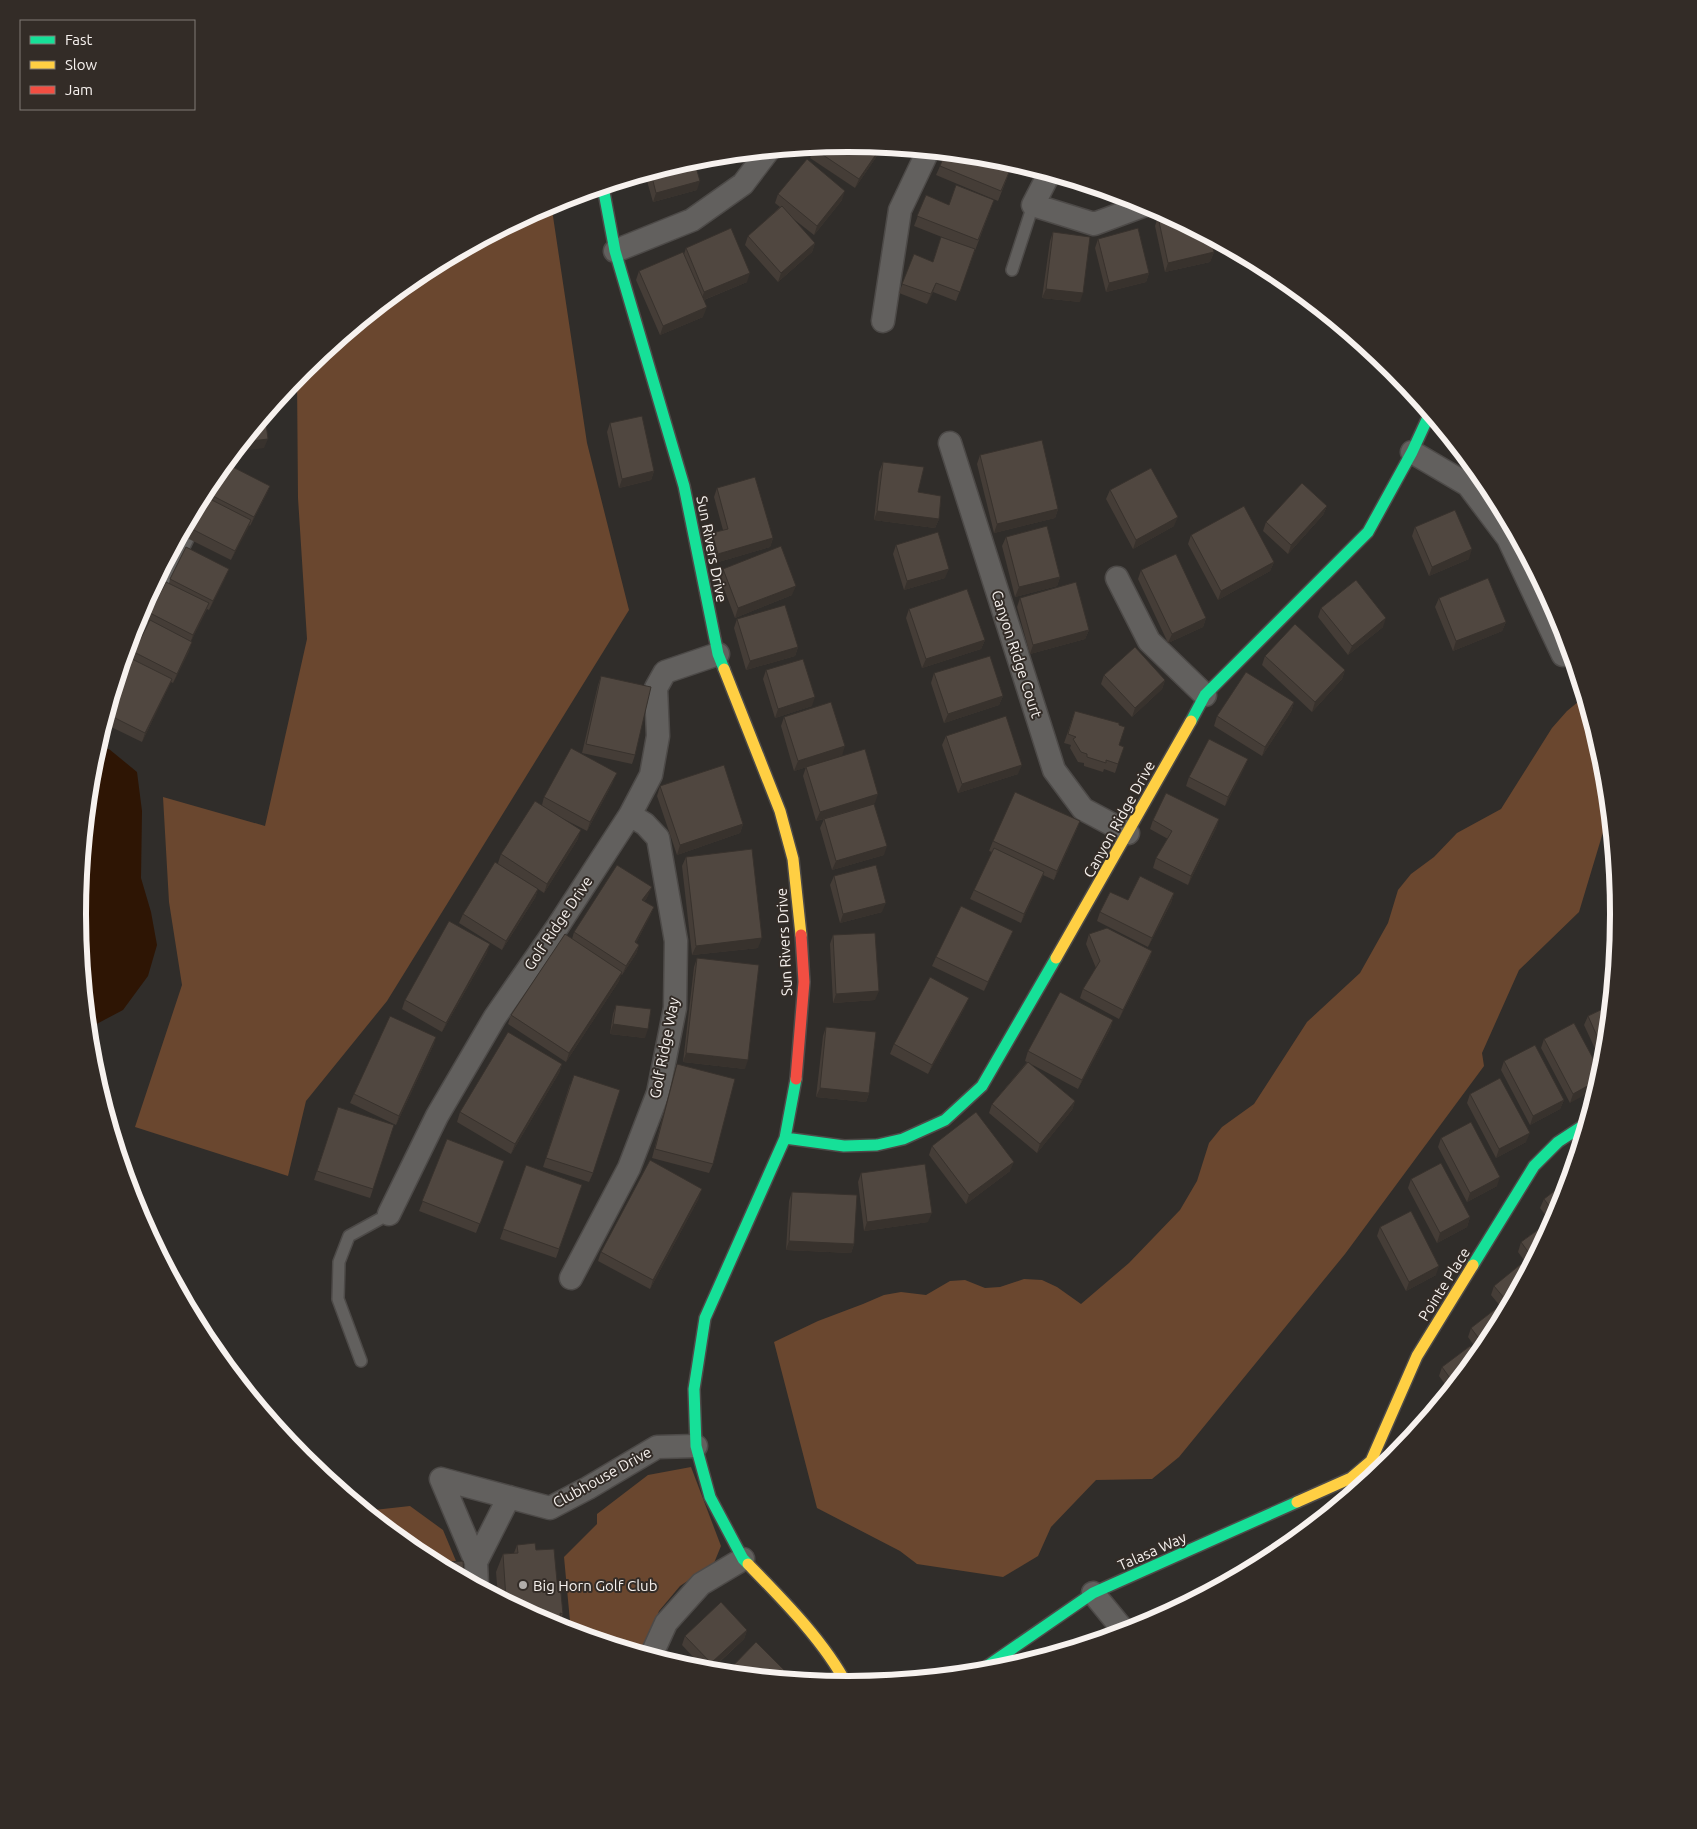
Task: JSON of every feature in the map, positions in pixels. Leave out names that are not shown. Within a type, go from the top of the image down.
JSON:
[{"type":"street","points":[[883,321],[900,210],[925,157]]},
{"type":"street","points":[[615,251],[692,220],[743,184],[764,158]]},
{"type":"street","points":[[1047,178],[1033,205],[1094,224],[1136,208]]},
{"type":"street","name":"Sun Rivers Drive","points":[[604,193],[615,251],[684,486],[718,654],[780,811],[793,859],[800,914],[804,982],[798,1067],[785,1138],[705,1318],[694,1390],[696,1446],[710,1497],[743,1559],[790,1607],[843,1677]]},
{"type":"street","name":"Canyon Ridge Drive","points":[[785,1138],[844,1146],[877,1145],[902,1139],[945,1120],[982,1086],[1205,695],[1368,532],[1412,452],[1427,419]]},
{"type":"street","name":"Canyon Ridge Court","points":[[950,443],[1054,770],[1083,809],[1128,833]]},
{"type":"street","points":[[1412,452],[1468,485],[1508,538],[1563,655]]},
{"type":"street","points":[[1117,578],[1149,641],[1205,695]]},
{"type":"street","name":"Golf Ridge Drive","points":[[389,1214],[437,1116],[495,1017],[558,926],[630,815],[650,775],[658,736],[656,688],[665,672],[718,654]]},
{"type":"street","name":"Golf Ridge Way","points":[[571,1278],[629,1168],[658,1092],[675,1008],[676,941],[658,838],[645,824],[630,815]]},
{"type":"street","name":"Pointe Place","points":[[1353,1485],[1371,1461],[1417,1356],[1534,1166],[1553,1145],[1581,1126]]},
{"type":"street","name":"Clubhouse Drive","points":[[477,1580],[476,1562],[441,1479],[550,1508],[658,1447],[696,1446]]},
{"type":"street","name":"Talasa Way","points":[[992,1663],[1093,1593],[1353,1485]]},
{"type":"street","name":"Clubhouse Drive","points":[[476,1562],[509,1497]]},
{"type":"street","points":[[653,1651],[666,1623],[701,1584],[743,1559]]},
{"type":"street","points":[[1093,1593],[1120,1626]]},
{"type":"lane","points":[[1012,270],[1033,205]]},
{"type":"lane","points":[[361,1361],[338,1299],[339,1262],[349,1236],[389,1214]]},
{"type":"lane","points":[[1371,1461],[1380,1460]]},
{"type":"shaded area","points":[[552,212],[587,443],[629,610],[387,1001],[306,1101],[288,1176],[135,1127],[182,985],[169,902],[163,797],[265,826],[307,639],[298,498],[297,389],[346,341],[384,310],[425,281],[467,254]]},
{"type":"shaded area","points":[[1580,700],[1596,766],[1605,825],[1579,912],[1519,970],[1482,1053],[1484,1066],[1345,1254],[1179,1457],[1152,1479],[1096,1480],[1051,1527],[1038,1556],[1003,1577],[917,1564],[900,1551],[817,1508],[774,1342],[818,1321],[884,1295],[901,1292],[926,1295],[950,1281],[965,1280],[985,1288],[1000,1287],[1024,1279],[1042,1280],[1057,1287],[1081,1304],[1129,1263],[1180,1210],[1197,1181],[1209,1143],[1222,1127],[1254,1104],[1307,1022],[1360,973],[1388,923],[1398,890],[1411,874],[1434,857],[1457,833],[1501,809],[1552,728],[1567,711]]},
{"type":"shaded area","points":[[105,749],[109,749],[137,772],[142,811],[141,878],[151,912],[157,945],[148,976],[123,1010],[95,1025],[88,964],[86,915],[93,815]]},
{"type":"shaded area","points":[[691,1467],[721,1546],[714,1563],[680,1586],[659,1611],[644,1649],[570,1624],[564,1557],[597,1524],[597,1514],[648,1475]]},
{"type":"shaded area","points":[[410,1506],[443,1530],[456,1561],[447,1562],[373,1510]]},
{"type":"building","points":[[820,153],[877,153],[859,179]]},
{"type":"building","points":[[943,158],[1010,170],[1001,191],[940,166]]},
{"type":"building","points":[[807,159],[845,191],[817,226],[778,194]]},
{"type":"building","points":[[696,168],[700,181],[656,193],[652,178]]},
{"type":"building","points":[[956,185],[994,200],[978,240],[917,216],[926,195],[949,205]]},
{"type":"building","points":[[782,206],[815,243],[781,273],[748,236]]},
{"type":"building","points":[[1158,218],[1212,245],[1214,252],[1168,263]]},
{"type":"building","points":[[731,228],[750,273],[704,292],[686,248]]},
{"type":"building","points":[[1138,228],[1149,273],[1109,283],[1098,239]]},
{"type":"building","points":[[1053,232],[1090,237],[1083,293],[1046,289]]},
{"type":"building","points":[[941,237],[975,249],[960,292],[936,283],[931,294],[902,284],[914,254],[933,262]]},
{"type":"building","points":[[683,252],[707,307],[663,326],[639,271]]},
{"type":"building","points":[[642,416],[654,471],[622,479],[610,423]]},
{"type":"building","points":[[266,423],[268,439],[251,441]]},
{"type":"building","points":[[1042,440],[1058,509],[997,524],[980,455]]},
{"type":"building","points":[[883,462],[924,467],[918,492],[941,496],[939,519],[877,511]]},
{"type":"building","points":[[232,467],[270,486],[254,517],[212,496]]},
{"type":"building","points":[[1151,468],[1178,517],[1136,540],[1110,490]]},
{"type":"building","points":[[755,477],[773,538],[718,554],[712,533],[728,529],[717,488]]},
{"type":"building","points":[[1302,483],[1327,506],[1291,545],[1266,522]]},
{"type":"building","points":[[210,499],[251,520],[235,551],[192,529]]},
{"type":"building","points":[[1244,506],[1274,562],[1221,591],[1191,535]]},
{"type":"building","points":[[1455,510],[1472,549],[1432,567],[1415,527]]},
{"type":"building","points":[[1047,526],[1060,577],[1019,587],[1006,537]]},
{"type":"building","points":[[938,532],[949,569],[907,581],[896,545]]},
{"type":"building","points":[[781,546],[796,586],[738,608],[723,569]]},
{"type":"building","points":[[186,547],[229,569],[213,601],[170,579]]},
{"type":"building","points":[[1176,554],[1206,618],[1172,634],[1141,570]]},
{"type":"building","points":[[1488,578],[1506,622],[1456,641],[1439,598]]},
{"type":"building","points":[[1356,580],[1386,618],[1352,646],[1321,608]]},
{"type":"building","points":[[166,582],[209,603],[193,635],[150,613]]},
{"type":"building","points":[[1076,582],[1089,630],[1033,645],[1020,598]]},
{"type":"building","points":[[967,589],[985,640],[926,659],[909,609]]},
{"type":"building","points":[[785,605],[798,647],[750,661],[737,619]]},
{"type":"building","points":[[150,620],[192,642],[177,674],[134,652]]},
{"type":"building","points":[[1295,624],[1345,670],[1315,702],[1265,656]]},
{"type":"building","points":[[1135,647],[1165,680],[1135,708],[1104,675]]},
{"type":"building","points":[[990,656],[1003,696],[948,714],[934,673]]},
{"type":"building","points":[[132,659],[172,679],[145,733],[112,717]]},
{"type":"building","points":[[803,659],[815,697],[778,709],[766,670]]},
{"type":"building","points":[[1246,672],[1294,702],[1265,747],[1217,716]]},
{"type":"building","points":[[601,676],[651,687],[635,755],[586,744]]},
{"type":"building","points":[[831,702],[845,746],[798,761],[784,717]]},
{"type":"building","points":[[1075,711],[1119,723],[1119,725],[1125,727],[1119,745],[1124,747],[1118,764],[1106,760],[1106,763],[1087,757],[1087,754],[1081,752],[1073,739],[1076,737],[1068,734]]},
{"type":"building","points":[[1006,716],[1022,765],[962,784],[946,736]]},
{"type":"building","points":[[1209,739],[1248,759],[1228,797],[1189,777]]},
{"type":"building","points":[[571,748],[617,773],[590,822],[544,797]]},
{"type":"building","points":[[865,749],[878,794],[820,812],[806,767]]},
{"type":"building","points":[[724,765],[743,824],[680,845],[660,786]]},
{"type":"building","points":[[1015,792],[1080,821],[1057,871],[993,841]]},
{"type":"building","points":[[1166,793],[1219,819],[1191,876],[1156,858],[1172,831],[1153,820]]},
{"type":"building","points":[[535,801],[581,830],[547,884],[501,854]]},
{"type":"building","points":[[874,804],[887,846],[836,861],[824,819]]},
{"type":"building","points":[[994,848],[1044,872],[1024,914],[974,890]]},
{"type":"building","points":[[752,849],[762,938],[696,946],[686,857]]},
{"type":"building","points":[[495,862],[538,889],[506,941],[463,914]]},
{"type":"building","points":[[617,865],[652,887],[642,900],[654,907],[635,942],[639,945],[626,966],[574,932]]},
{"type":"building","points":[[876,865],[886,903],[843,914],[834,876]]},
{"type":"building","points":[[1140,876],[1174,893],[1152,938],[1100,912],[1110,892],[1128,900]]},
{"type":"building","points":[[961,906],[1013,931],[988,982],[936,957]]},
{"type":"building","points":[[449,921],[490,944],[446,1023],[405,1000]]},
{"type":"building","points":[[1107,928],[1152,951],[1123,1010],[1083,989],[1100,961],[1089,934]]},
{"type":"building","points":[[875,933],[879,991],[836,994],[833,935]]},
{"type":"building","points":[[565,934],[622,972],[569,1053],[511,1015]]},
{"type":"building","points":[[697,958],[759,965],[748,1060],[686,1053]]},
{"type":"building","points":[[930,977],[969,998],[932,1065],[894,1044]]},
{"type":"building","points":[[1060,992],[1113,1020],[1082,1080],[1028,1051]]},
{"type":"building","points":[[616,1005],[651,1009],[648,1029],[613,1024]]},
{"type":"building","points":[[1605,1008],[1600,1042],[1588,1016]]},
{"type":"building","points":[[390,1016],[436,1037],[399,1116],[354,1094]]},
{"type":"building","points":[[1574,1023],[1596,1064],[1591,1084],[1573,1094],[1544,1039]]},
{"type":"building","points":[[826,1027],[876,1032],[869,1093],[820,1088]]},
{"type":"building","points":[[508,1032],[562,1064],[515,1144],[460,1112]]},
{"type":"building","points":[[1535,1045],[1564,1100],[1533,1116],[1504,1061]]},
{"type":"building","points":[[1028,1062],[1075,1101],[1040,1144],[992,1104]]},
{"type":"building","points":[[677,1064],[735,1079],[713,1164],[655,1149]]},
{"type":"building","points":[[574,1075],[620,1090],[593,1173],[546,1158]]},
{"type":"building","points":[[1500,1078],[1530,1133],[1499,1149],[1470,1094]]},
{"type":"building","points":[[338,1107],[394,1125],[373,1189],[317,1171]]},
{"type":"building","points":[[976,1112],[1014,1162],[969,1195],[932,1146]]},
{"type":"building","points":[[1471,1122],[1500,1177],[1470,1193],[1441,1138]]},
{"type":"building","points":[[447,1139],[504,1161],[480,1224],[422,1201]]},
{"type":"building","points":[[650,1160],[702,1189],[653,1280],[601,1252]]},
{"type":"building","points":[[1441,1163],[1470,1217],[1440,1233],[1411,1179]]},
{"type":"building","points":[[925,1164],[932,1213],[867,1222],[861,1173]]},
{"type":"building","points":[[526,1165],[582,1185],[559,1249],[503,1229]]},
{"type":"building","points":[[1560,1187],[1551,1209],[1544,1199]]},
{"type":"building","points":[[792,1192],[857,1195],[854,1244],[789,1241]]},
{"type":"building","points":[[1411,1211],[1439,1266],[1409,1282],[1380,1227]]},
{"type":"building","points":[[1544,1225],[1530,1255],[1521,1242]]},
{"type":"building","points":[[1521,1264],[1524,1268],[1506,1300],[1494,1286]]},
{"type":"building","points":[[1498,1307],[1500,1310],[1480,1340],[1471,1328]]},
{"type":"building","points":[[1470,1346],[1473,1350],[1452,1381],[1442,1367]]},
{"type":"building","points":[[535,1543],[536,1550],[554,1549],[558,1592],[561,1593],[563,1614],[560,1613],[561,1620],[506,1595],[503,1554],[518,1553],[517,1545]]},
{"type":"building","points":[[463,1561],[464,1573],[448,1563]]},
{"type":"building","points":[[721,1602],[747,1630],[711,1663],[685,1636]]},
{"type":"building","points":[[756,1642],[784,1670],[781,1673],[732,1667]]},
{"type":"traffic: fast","points":[[604,193],[615,251],[684,486],[718,654],[724,669]]},
{"type":"traffic: fast","points":[[1191,721],[1205,695],[1368,532],[1412,452],[1427,419]]},
{"type":"traffic: fast","points":[[785,1138],[844,1146],[877,1145],[903,1139],[945,1120],[982,1086],[1056,958]]},
{"type":"traffic: fast","points":[[748,1564],[743,1559],[710,1497],[696,1446],[694,1389],[705,1318],[785,1138],[796,1079]]},
{"type":"traffic: fast","points":[[1473,1265],[1534,1166],[1558,1142],[1580,1127]]},
{"type":"traffic: fast","points":[[992,1663],[1093,1593],[1297,1502]]},
{"type":"traffic: slow","points":[[724,669],[780,811],[793,859],[801,935]]},
{"type":"traffic: slow","points":[[1056,958],[1191,721]]},
{"type":"traffic: slow","points":[[1297,1502],[1351,1478],[1371,1461],[1417,1356],[1473,1265]]},
{"type":"traffic: slow","points":[[748,1564],[815,1637],[842,1677]]},
{"type":"traffic: jam","points":[[796,1079],[804,982],[801,935]]},
{"type":"place","name":"Big Horn Golf Club","points":[[523,1585]]}]
